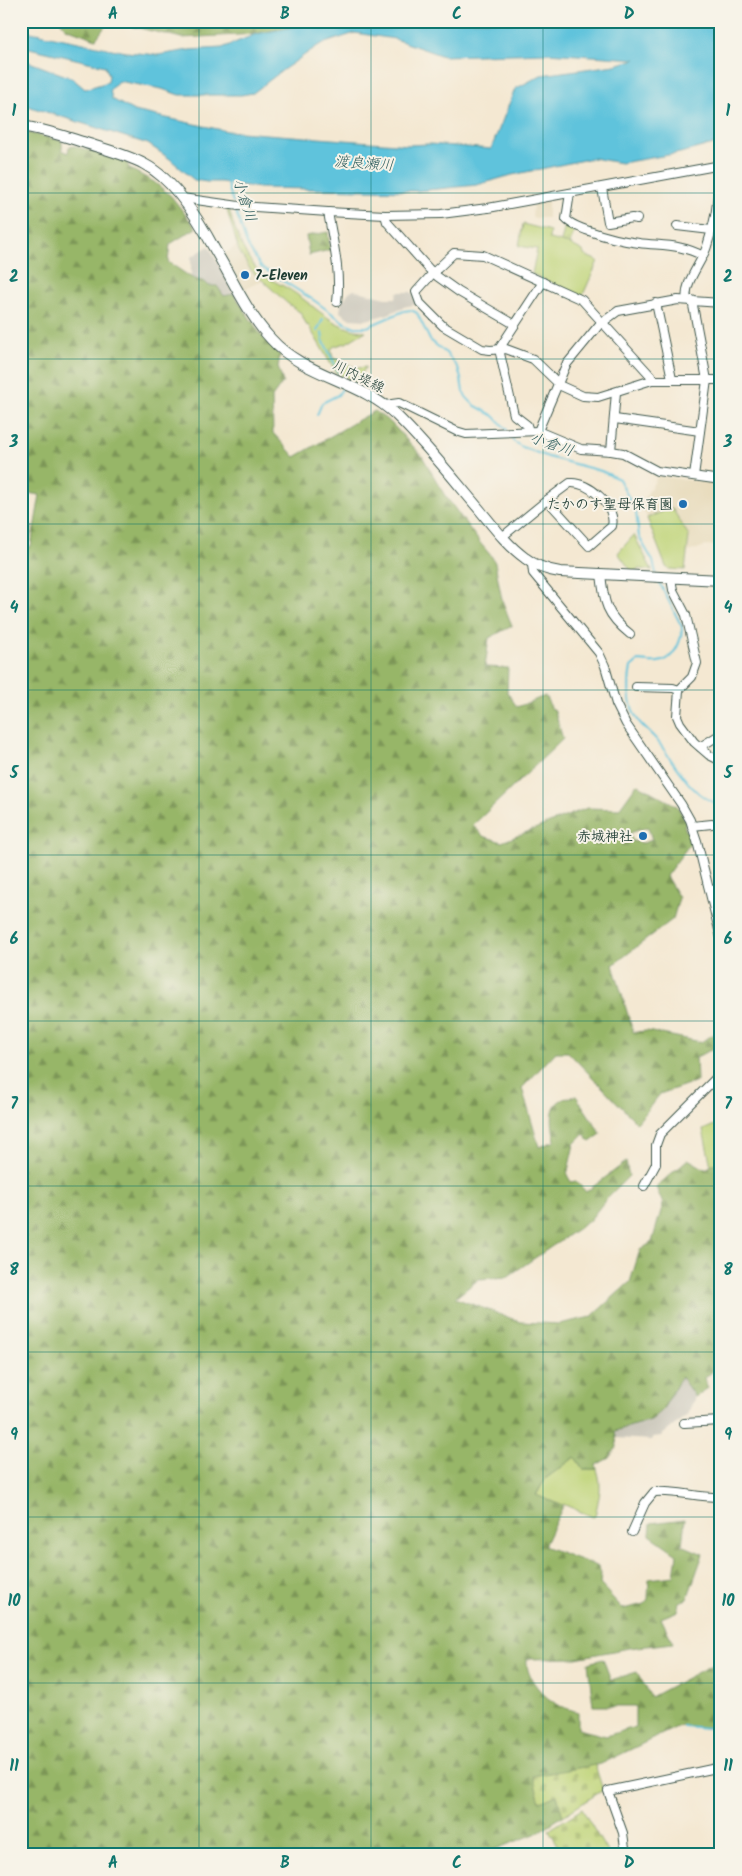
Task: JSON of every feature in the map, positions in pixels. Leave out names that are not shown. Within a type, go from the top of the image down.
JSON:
[{"type":"main road","name":"川内堤線","points":[[21,126],[60,135],[114,152],[143,163],[160,175],[182,198],[214,247],[244,302],[265,332],[278,346],[300,362],[364,392],[385,405],[440,463],[502,537],[532,564],[554,571],[720,580]]},
{"type":"street","points":[[182,198],[239,206],[385,215],[464,211],[570,194],[719,165],[718,205],[703,256],[687,287],[707,380],[694,476]]},
{"type":"street","points":[[602,188],[608,222],[634,218],[637,220]]},
{"type":"street","points":[[570,194],[566,216],[567,221],[571,224],[596,234],[627,242],[671,245],[703,256]]},
{"type":"street","points":[[328,212],[336,261],[337,302]]},
{"type":"street","points":[[385,215],[387,222],[433,273],[459,292],[514,324]]},
{"type":"street","points":[[677,226],[711,230]]},
{"type":"street","points":[[652,380],[651,376],[584,302],[478,254],[454,254],[433,273],[417,290],[415,295],[420,303],[439,322],[463,338],[486,350],[506,349],[533,359],[558,384],[587,397],[598,397],[652,380],[721,380]]},
{"type":"street","points":[[529,431],[528,425],[514,415],[498,349],[543,282]]},
{"type":"street","points":[[538,431],[569,360],[602,322],[618,311],[656,303],[690,300],[721,303]]},
{"type":"street","points":[[656,303],[672,379]]},
{"type":"street","points":[[611,451],[616,392]]},
{"type":"street","points":[[385,405],[399,403],[456,432],[466,434],[538,431],[574,447],[628,455],[654,470],[721,480]]},
{"type":"street","points":[[615,419],[700,431]]},
{"type":"street","points":[[502,537],[547,500],[570,483],[591,488],[610,510],[613,521],[612,526],[588,546],[547,500]]},
{"type":"street","points":[[720,580],[721,561]]},
{"type":"street","points":[[532,564],[533,573],[599,653],[619,711],[685,811],[692,826],[721,938]]},
{"type":"street","points":[[601,574],[603,595],[611,615],[630,634]]},
{"type":"street","points":[[662,578],[673,590],[686,615],[697,659],[693,675],[679,690],[678,720],[700,747],[721,761]]},
{"type":"street","points":[[636,686],[679,690]]},
{"type":"street","points":[[700,747],[721,734]]},
{"type":"street","points":[[692,826],[712,824]]},
{"type":"street","points":[[710,891],[721,887]]},
{"type":"street","points":[[644,1186],[656,1164],[656,1145],[660,1134],[721,1073]]},
{"type":"street","points":[[684,1423],[721,1421]]},
{"type":"street","points":[[632,1532],[645,1503],[654,1492],[693,1494],[710,1498],[721,1497]]},
{"type":"street","points":[[626,1855],[623,1833],[608,1791],[721,1767]]},
{"type":"shaded area","points":[[548,201],[548,218],[532,218],[533,204]]},
{"type":"shaded area","points":[[209,246],[234,294],[224,296],[191,278],[191,257]]},
{"type":"shaded area","points":[[237,246],[250,269],[263,280],[243,290],[224,254]]},
{"type":"shaded area","points":[[354,290],[386,298],[396,298],[397,292],[411,292],[418,304],[403,307],[388,314],[366,320],[350,319],[340,312],[342,299]]},
{"type":"shaded area","points":[[658,476],[721,485],[720,547],[708,545],[688,552],[689,536],[672,508],[647,518],[641,504]]},
{"type":"shaded area","points":[[681,1376],[695,1397],[687,1415],[661,1436],[653,1437],[652,1440],[616,1438],[615,1431],[651,1420],[662,1412]]},
{"type":"green space","points":[[60,21],[109,21],[96,39],[66,28]]},
{"type":"green space","points":[[109,21],[324,21],[256,34],[182,38]]},
{"type":"green space","points":[[21,131],[62,141],[62,150],[68,153],[69,147],[75,146],[126,162],[130,169],[154,182],[171,196],[196,228],[170,244],[168,262],[192,278],[205,282],[209,286],[217,286],[224,296],[234,294],[261,335],[280,355],[278,367],[283,382],[272,397],[273,433],[295,457],[375,411],[391,423],[422,456],[444,494],[492,557],[495,563],[502,600],[512,626],[489,638],[485,667],[508,668],[507,692],[517,707],[545,696],[552,709],[554,709],[563,739],[473,825],[483,836],[502,842],[587,808],[619,809],[637,784],[677,806],[687,823],[684,825],[686,831],[690,831],[692,841],[666,876],[679,898],[673,919],[613,965],[633,1032],[647,1031],[701,1042],[721,1030],[721,1045],[696,1057],[697,1081],[660,1094],[637,1123],[568,1052],[556,1052],[522,1088],[539,1147],[555,1141],[552,1120],[556,1104],[563,1099],[576,1096],[601,1134],[590,1142],[584,1134],[574,1144],[567,1175],[571,1182],[576,1181],[586,1192],[626,1162],[629,1176],[608,1197],[589,1221],[507,1277],[479,1279],[455,1298],[521,1322],[559,1324],[591,1317],[630,1282],[640,1250],[652,1242],[663,1204],[656,1187],[688,1159],[705,1169],[721,1161],[721,1271],[719,1274],[721,1277],[721,1293],[714,1300],[721,1310],[721,1343],[712,1372],[704,1378],[708,1388],[695,1397],[681,1377],[662,1411],[651,1420],[615,1431],[617,1447],[609,1458],[596,1465],[597,1469],[583,1469],[575,1457],[545,1479],[536,1495],[563,1506],[544,1546],[599,1567],[601,1574],[600,1584],[623,1609],[644,1604],[648,1599],[649,1579],[674,1576],[677,1554],[650,1535],[651,1523],[685,1519],[682,1545],[703,1554],[687,1599],[679,1602],[678,1611],[661,1618],[673,1643],[629,1648],[576,1658],[527,1659],[527,1666],[532,1680],[542,1693],[560,1706],[578,1712],[578,1729],[606,1736],[635,1727],[635,1706],[593,1706],[588,1663],[603,1659],[611,1680],[637,1672],[651,1697],[721,1660],[721,1730],[681,1725],[601,1764],[533,1776],[540,1802],[557,1795],[563,1816],[535,1834],[488,1852],[489,1855],[21,1855],[21,553],[31,546],[40,495],[21,492]],"holes":[[[648,827],[652,840],[643,843],[632,841],[630,833]]]},
{"type":"green space","points":[[226,207],[229,208],[243,247],[259,271],[297,294],[334,321],[354,330],[366,331],[346,343],[331,349],[333,358],[357,368],[366,367],[356,382],[336,373],[301,313],[287,303],[250,269],[239,251]]},
{"type":"green space","points":[[523,224],[550,231],[549,239],[570,244],[583,251],[584,255],[598,261],[582,297],[532,274],[537,249],[519,246]]},
{"type":"green space","points":[[565,225],[575,229],[570,244],[561,242]]},
{"type":"green space","points":[[328,232],[330,250],[309,255],[306,236]]},
{"type":"green space","points":[[672,508],[689,536],[685,570],[669,569],[666,567],[647,518]]},
{"type":"green space","points":[[21,524],[32,526],[29,540],[21,539]]},
{"type":"green space","points":[[634,535],[652,570],[639,569],[632,572],[618,553]]},
{"type":"green space","points":[[721,1122],[721,1161],[711,1166],[703,1130]]},
{"type":"green space","points":[[575,1457],[583,1469],[597,1469],[600,1492],[595,1516],[593,1517],[563,1504],[563,1506],[536,1496],[545,1479]]},
{"type":"green space","points":[[595,1765],[603,1790],[563,1816],[557,1795],[540,1802],[533,1776]]},
{"type":"green space","points":[[582,1809],[609,1855],[564,1855],[549,1830]]},
{"type":"water","name":"渡良瀬川","points":[[324,21],[721,21],[721,142],[680,153],[621,163],[593,158],[512,175],[477,185],[417,191],[259,188],[194,180],[170,159],[148,144],[21,104],[21,59],[72,78],[85,89],[108,82],[109,75],[105,66],[21,46],[21,30],[126,52],[158,55],[189,50],[222,48],[256,34]],"holes":[[[355,33],[395,39],[443,56],[548,53],[636,59],[615,65],[541,75],[515,89],[491,149],[429,144],[409,145],[227,131],[134,111],[112,99],[110,90],[118,81],[162,89],[179,95],[241,95],[253,93],[319,45]]]},
{"type":"waterway","name":"小倉川","points":[[227,182],[233,202]]},
{"type":"waterway","name":"小倉川","points":[[235,209],[247,245],[261,267],[315,301],[345,323],[355,327],[367,327],[404,311],[411,310],[417,313],[430,340],[446,353],[458,368],[463,392],[467,398],[474,405],[494,416],[507,430]]},
{"type":"waterway","points":[[317,331],[323,319]]},
{"type":"waterway","points":[[322,333],[323,340],[339,373]]},
{"type":"waterway","points":[[317,415],[322,403],[338,395],[342,389]]},
{"type":"waterway","name":"小倉川","points":[[510,434],[514,442],[522,447],[548,457],[601,471],[619,479],[636,512],[639,537],[653,561],[656,573]]},
{"type":"waterway","name":"小倉川","points":[[659,582],[682,627],[681,638],[673,654],[664,661],[638,661],[631,667],[629,679],[631,706],[638,721],[656,740],[692,787],[700,794],[721,805]]},
{"type":"waterway","points":[[683,1726],[721,1729]]},
{"type":"place","name":"7-Eleven","points":[[245,275]]},
{"type":"place","name":"たかのす聖母保育園","points":[[683,504]]},
{"type":"place","name":"赤城神社","points":[[643,836]]}]
